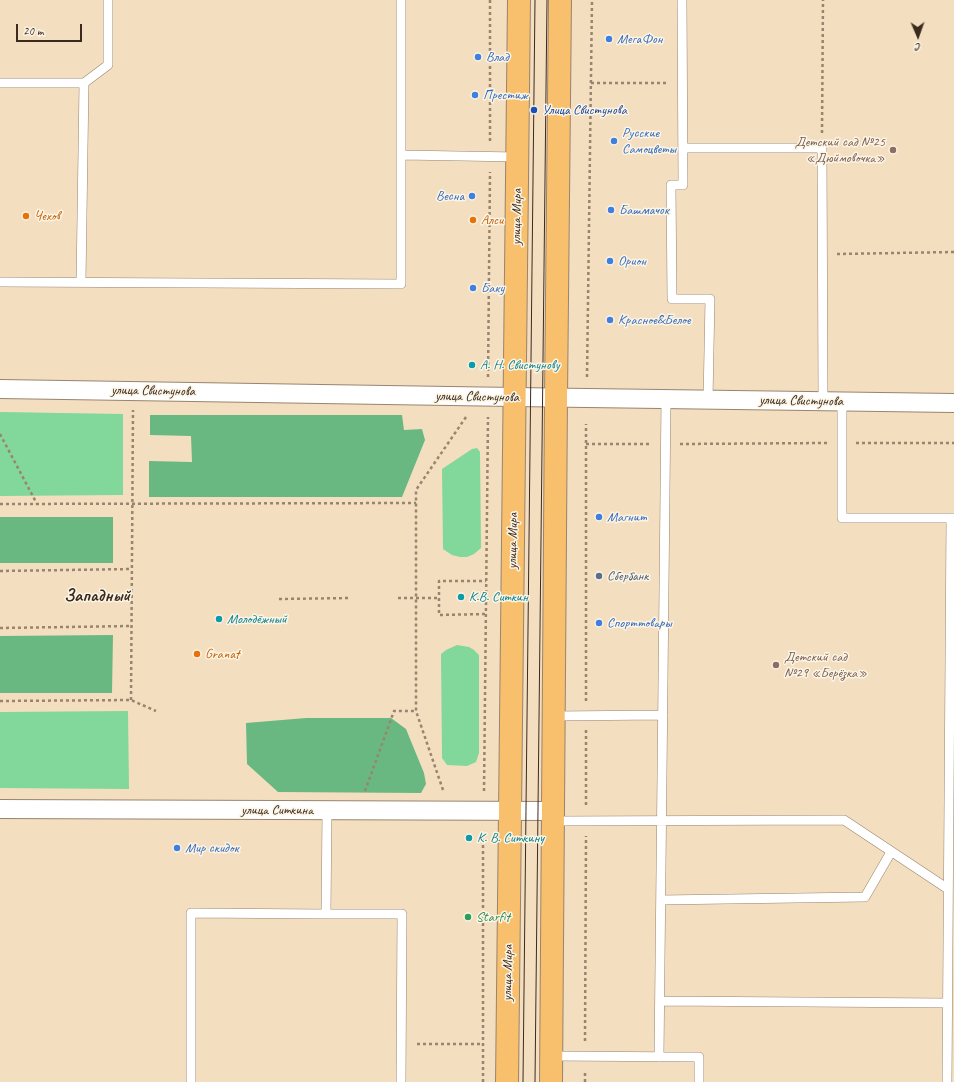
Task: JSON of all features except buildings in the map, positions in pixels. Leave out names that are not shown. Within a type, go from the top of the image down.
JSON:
[{"type":"main road","name":"улица Мира","points":[[507,1082],[519,0]]},
{"type":"main road","points":[[551,1082],[560,0]]},
{"type":"street","name":"улица Свистунова","points":[[0,388],[514,398],[954,403]]},
{"type":"street","name":"улица Ситкина","points":[[0,809],[510,811],[553,816]]},
{"type":"lane","points":[[0,83],[84,83],[108,65],[108,0]]},
{"type":"lane","points":[[0,282],[401,284],[402,0]]},
{"type":"lane","points":[[682,0],[683,185],[671,185],[672,299],[710,299],[708,400]]},
{"type":"lane","points":[[81,282],[84,83]]},
{"type":"lane","points":[[683,148],[822,148],[823,401]]},
{"type":"lane","points":[[402,155],[518,156]]},
{"type":"lane","points":[[659,1057],[666,399]]},
{"type":"lane","points":[[842,402],[842,518],[953,518],[952,730],[947,1003],[949,1076]]},
{"type":"lane","points":[[554,716],[663,715]]},
{"type":"lane","points":[[326,914],[327,810]]},
{"type":"lane","points":[[553,816],[586,821],[844,820],[948,889]]},
{"type":"lane","points":[[661,900],[865,897],[891,852]]},
{"type":"lane","points":[[191,1082],[191,913],[402,914],[401,1082]]},
{"type":"lane","points":[[660,1001],[947,1003]]},
{"type":"lane","points":[[551,1056],[699,1058],[699,1082]]},
{"type":"path","points":[[488,380],[490,0]]},
{"type":"path","points":[[587,382],[592,0]]},
{"type":"path","points":[[822,148],[823,0]]},
{"type":"path","points":[[591,83],[683,83]]},
{"type":"path","points":[[822,254],[954,252]]},
{"type":"path","points":[[132,700],[133,391]]},
{"type":"path","points":[[450,811],[416,711],[416,490],[480,397]]},
{"type":"path","points":[[483,1082],[483,811],[488,417]]},
{"type":"path","points":[[585,1082],[586,424]]},
{"type":"path","points":[[0,434],[36,504]]},
{"type":"path","points":[[586,444],[954,443]]},
{"type":"path","points":[[0,504],[416,503]]},
{"type":"path","points":[[0,571],[132,569]]},
{"type":"path","points":[[485,614],[439,615],[439,581],[486,581]]},
{"type":"path","points":[[279,599],[351,598]]},
{"type":"path","points":[[398,598],[439,598]]},
{"type":"path","points":[[0,628],[132,626]]},
{"type":"path","points":[[0,700],[132,700],[156,711]]},
{"type":"path","points":[[358,810],[394,711],[416,711]]},
{"type":"path","points":[[402,1044],[483,1044]]},
{"type":"green space","points":[[0,412],[123,414],[123,495],[0,496]]},
{"type":"green space","points":[[150,415],[402,415],[404,430],[422,429],[425,440],[402,497],[149,497],[149,461],[192,462],[191,436],[150,435]]},
{"type":"green space","points":[[477,448],[480,452],[481,548],[474,554],[467,557],[460,557],[452,555],[443,549],[442,469],[472,449]]},
{"type":"green space","points":[[0,517],[113,517],[113,563],[0,563]]},
{"type":"green space","points":[[113,635],[112,693],[0,693],[0,636]]},
{"type":"green space","points":[[457,645],[469,647],[479,655],[479,753],[476,762],[467,766],[447,765],[442,758],[441,654]]},
{"type":"green space","points":[[128,711],[129,789],[0,788],[0,712]]},
{"type":"green space","points":[[306,718],[391,718],[406,729],[424,773],[426,784],[421,793],[278,792],[247,764],[246,723]]},
{"type":"tram line","points":[[523,1082],[535,0]]},
{"type":"tram line","points":[[535,1082],[547,0]]},
{"type":"place","name":"МегаФон","points":[[609,39]]},
{"type":"place","name":"Влад","points":[[478,57]]},
{"type":"place","name":"Престиж","points":[[475,95]]},
{"type":"place","name":"Улица Свистунова","points":[[534,110]]},
{"type":"place","name":"Русские Самоцветы","points":[[614,141]]},
{"type":"place","name":"Детский сад №25 «Дюймовочка»","points":[[893,150]]},
{"type":"place","name":"Весна","points":[[472,196]]},
{"type":"place","name":"Башмачок","points":[[611,210]]},
{"type":"place","name":"Чехов","points":[[26,216]]},
{"type":"place","name":"Алси","points":[[473,220]]},
{"type":"place","name":"Орион","points":[[610,261]]},
{"type":"place","name":"Баку","points":[[473,288]]},
{"type":"place","name":"Красное&Белое","points":[[610,320]]},
{"type":"place","name":"А. Н. Свистунову","points":[[472,365]]},
{"type":"place","name":"Магнит","points":[[599,517]]},
{"type":"place","name":"Сбербанк","points":[[599,576]]},
{"type":"place","name":"К.В. Ситкин","points":[[461,597]]},
{"type":"place","name":"Молодёжный","points":[[219,619]]},
{"type":"place","name":"Спорттовары","points":[[599,623]]},
{"type":"place","name":"Granat","points":[[197,654]]},
{"type":"place","name":"Детский сад №29 «Берёзка»","points":[[776,665]]},
{"type":"place","name":"К. В. Ситкину","points":[[469,838]]},
{"type":"place","name":"Мир скидок","points":[[177,848]]},
{"type":"place","name":"Starfit","points":[[468,917]]},
{"type":"district","name":"Западный","points":[[97,596]]}]
